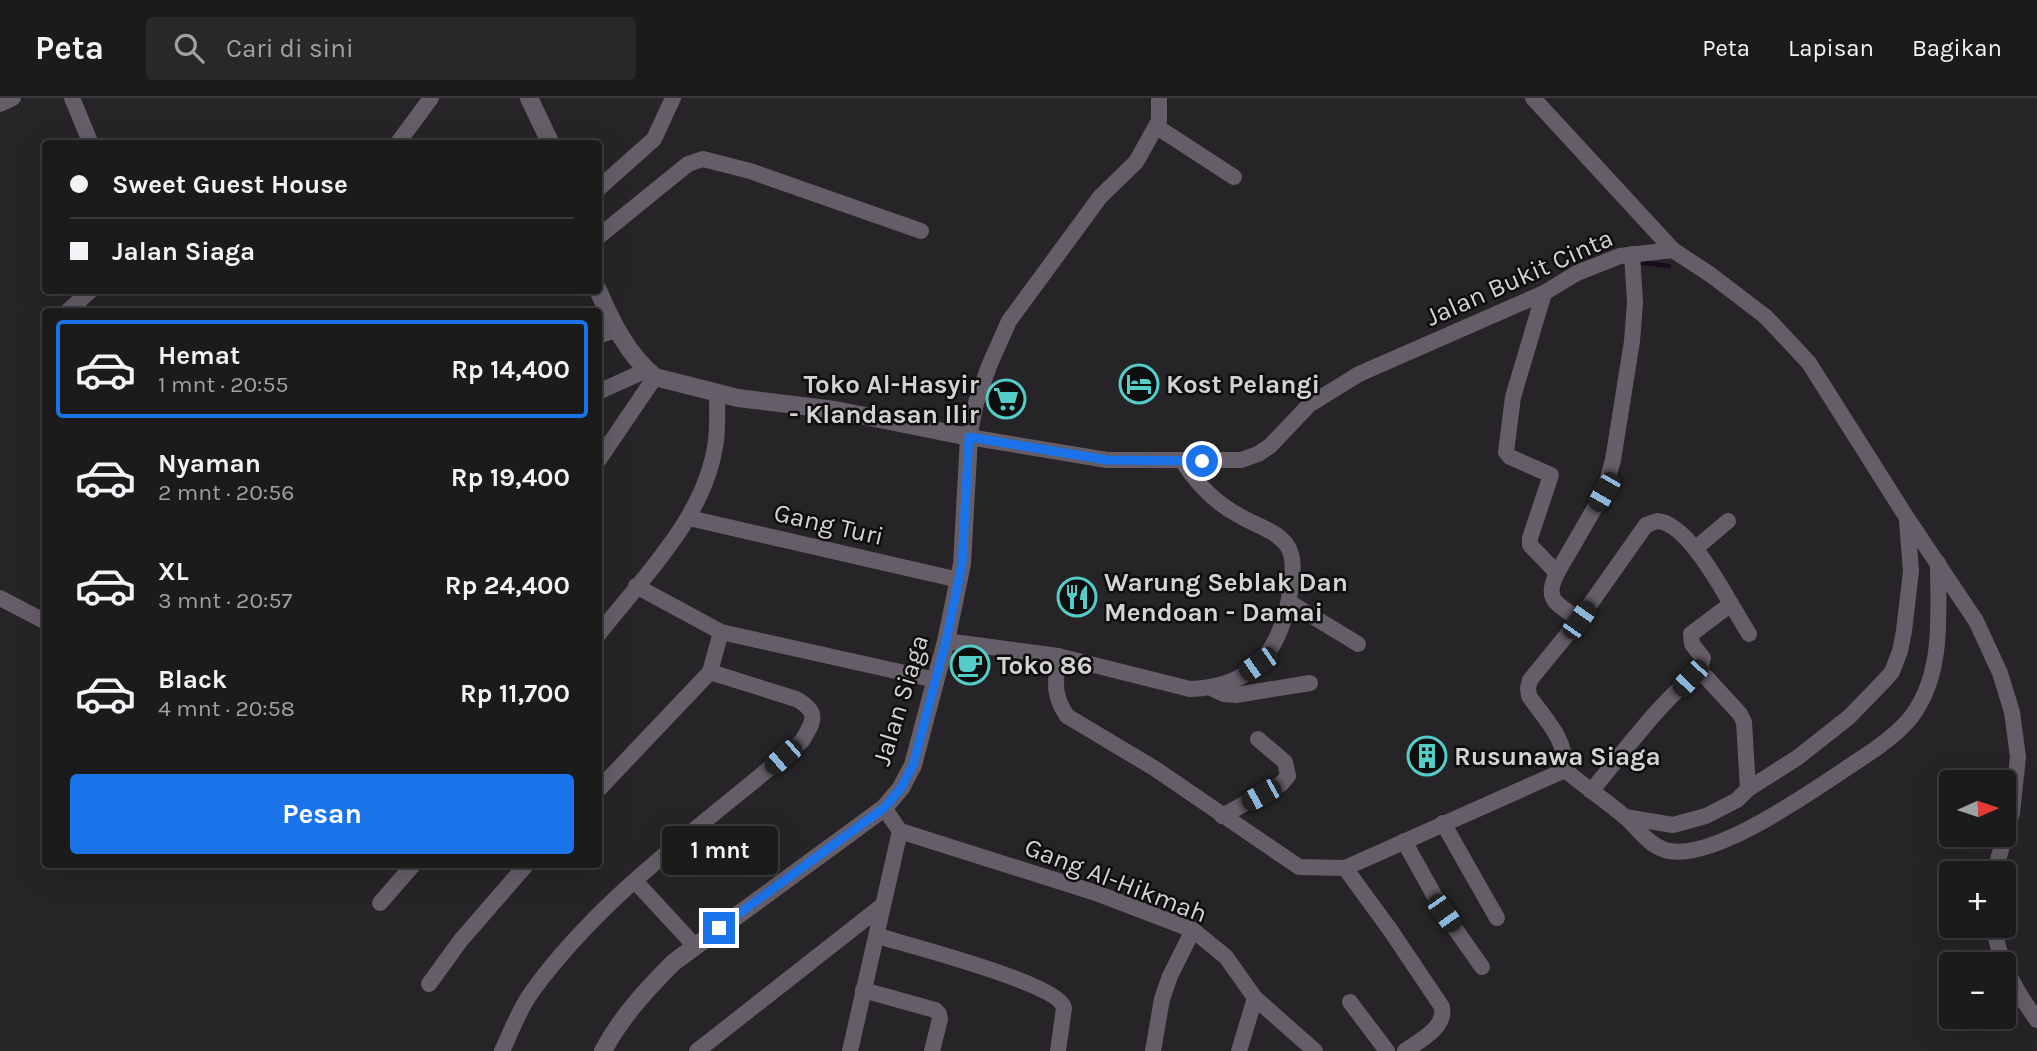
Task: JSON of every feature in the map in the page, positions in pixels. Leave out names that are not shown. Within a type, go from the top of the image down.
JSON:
[{"type":"street","points":[[0,104],[13,98]]},
{"type":"street","points":[[72,98],[89,140]]},
{"type":"street","points":[[400,140],[431,98]]},
{"type":"street","points":[[529,98],[549,140]]},
{"type":"street","points":[[602,185],[654,139],[673,98]]},
{"type":"street","points":[[602,309],[607,333],[651,374],[685,386],[738,398],[835,410],[969,437],[985,378],[1009,321],[1100,197],[1136,162],[1157,127],[1160,117],[1159,98]]},
{"type":"street","points":[[1533,98],[1673,250],[1766,317],[1809,363],[1976,621],[2000,673],[2012,712],[2018,757],[2012,813],[1998,861]]},
{"type":"street","points":[[1157,127],[1234,177]]},
{"type":"street","points":[[602,234],[688,164],[703,159],[763,175],[921,231]]},
{"type":"street","name":"Jalan Bukit Cinta","points":[[969,437],[1107,460],[1241,460],[1270,446],[1309,405],[1359,374],[1544,293],[1577,273],[1620,256],[1673,250]]},
{"type":"street","points":[[1579,620],[1553,599],[1550,593],[1557,573],[1604,492],[1614,460],[1632,341],[1635,303],[1632,254]]},
{"type":"street","points":[[1544,293],[1513,397],[1506,452],[1510,457],[1551,475],[1530,545],[1557,573]]},
{"type":"street","points":[[71,308],[87,294]]},
{"type":"street","points":[[602,391],[651,374]]},
{"type":"street","points":[[602,454],[651,374]]},
{"type":"street","points":[[602,630],[689,518],[705,484],[716,441],[717,392]]},
{"type":"street","name":"Jalan Siaga","points":[[605,1050],[612,1033],[650,986],[695,946],[884,808],[901,788],[913,765],[946,641],[959,580],[969,437]]},
{"type":"street","points":[[946,641],[1058,656],[1190,689],[1211,688],[1230,683],[1268,656],[1289,602],[1293,569],[1287,544],[1273,532],[1239,516],[1216,500],[1198,485],[1182,461]]},
{"type":"street","name":"Gang Turi","points":[[689,518],[959,580]]},
{"type":"street","points":[[1625,817],[1672,825],[1706,816],[1737,800],[1748,789],[1797,758],[1849,717],[1892,672],[1904,631],[1911,571],[1907,518]]},
{"type":"street","points":[[1565,770],[1565,754],[1560,739],[1529,696],[1530,680],[1579,620],[1646,525],[1657,521],[1670,526],[1696,548],[1749,634]]},
{"type":"street","points":[[1696,548],[1728,521]]},
{"type":"street","points":[[1565,770],[1625,817],[1650,842],[1663,849],[1677,852],[1718,843],[1735,836],[1874,750],[1893,736],[1914,714],[1925,692],[1937,650],[1938,563]]},
{"type":"street","points":[[636,586],[721,632],[936,680]]},
{"type":"street","points":[[0,598],[42,620]]},
{"type":"street","points":[[1289,602],[1358,645]]},
{"type":"street","points":[[1591,791],[1662,708],[1690,678],[1698,674],[1703,658],[1692,644],[1691,634],[1731,604]]},
{"type":"street","points":[[602,786],[710,672],[721,632]]},
{"type":"street","points":[[1058,656],[1055,690],[1059,703],[1068,716],[1154,768],[1298,867],[1345,868],[1565,770]]},
{"type":"street","points":[[502,1051],[530,996],[597,917],[635,881],[802,741],[812,724],[813,711],[796,699],[710,672]]},
{"type":"street","points":[[1698,674],[1706,677],[1740,714],[1744,722],[1748,789]]},
{"type":"street","points":[[1211,688],[1224,694],[1236,695],[1310,683]]},
{"type":"street","points":[[1222,816],[1281,784],[1288,776],[1285,762],[1258,739]]},
{"type":"street","points":[[850,1051],[900,831],[884,808]]},
{"type":"street","points":[[1706,816],[1718,843]]},
{"type":"street","points":[[1443,823],[1497,918]]},
{"type":"street","name":"Gang Al-Hikmah","points":[[900,831],[1096,893],[1193,930],[1226,957],[1255,998],[1315,1051]]},
{"type":"street","points":[[1404,841],[1444,913],[1482,967]]},
{"type":"street","points":[[380,903],[411,868]]},
{"type":"street","points":[[429,984],[461,940],[524,868]]},
{"type":"street","points":[[1345,868],[1442,1007],[1444,1016],[1441,1024],[1405,1051]]},
{"type":"street","points":[[635,881],[695,946]]},
{"type":"street","points":[[697,1051],[883,905]]},
{"type":"street","points":[[1153,1051],[1162,999],[1170,976],[1193,930]]},
{"type":"street","points":[[878,936],[1009,975],[1056,996],[1063,1002],[1064,1008],[1058,1051]]},
{"type":"street","points":[[1996,938],[2005,967],[2037,1020]]},
{"type":"street","points":[[863,990],[935,1010],[940,1019],[932,1051]]},
{"type":"street","points":[[1239,1051],[1255,998]]},
{"type":"street","points":[[1350,1002],[1387,1051]]},
{"type":"waterway","points":[[1636,262],[1669,266]]},
{"type":"place","name":"Kost Pelangi","points":[[1139,384]]},
{"type":"place","name":"Toko Al-Hasyir - Klandasan Ilir","points":[[1006,399]]},
{"type":"place","name":"Warung Seblak Dan Mendoan - Damai","points":[[1077,597]]},
{"type":"place","name":"Toko 86","points":[[970,665]]},
{"type":"place","name":"Rusunawa Siaga","points":[[1427,756]]},
{"type":"route","points":[[719,928],[884,808],[901,788],[913,765],[946,641],[962,564],[969,437],[1107,460],[1202,461]]}]
